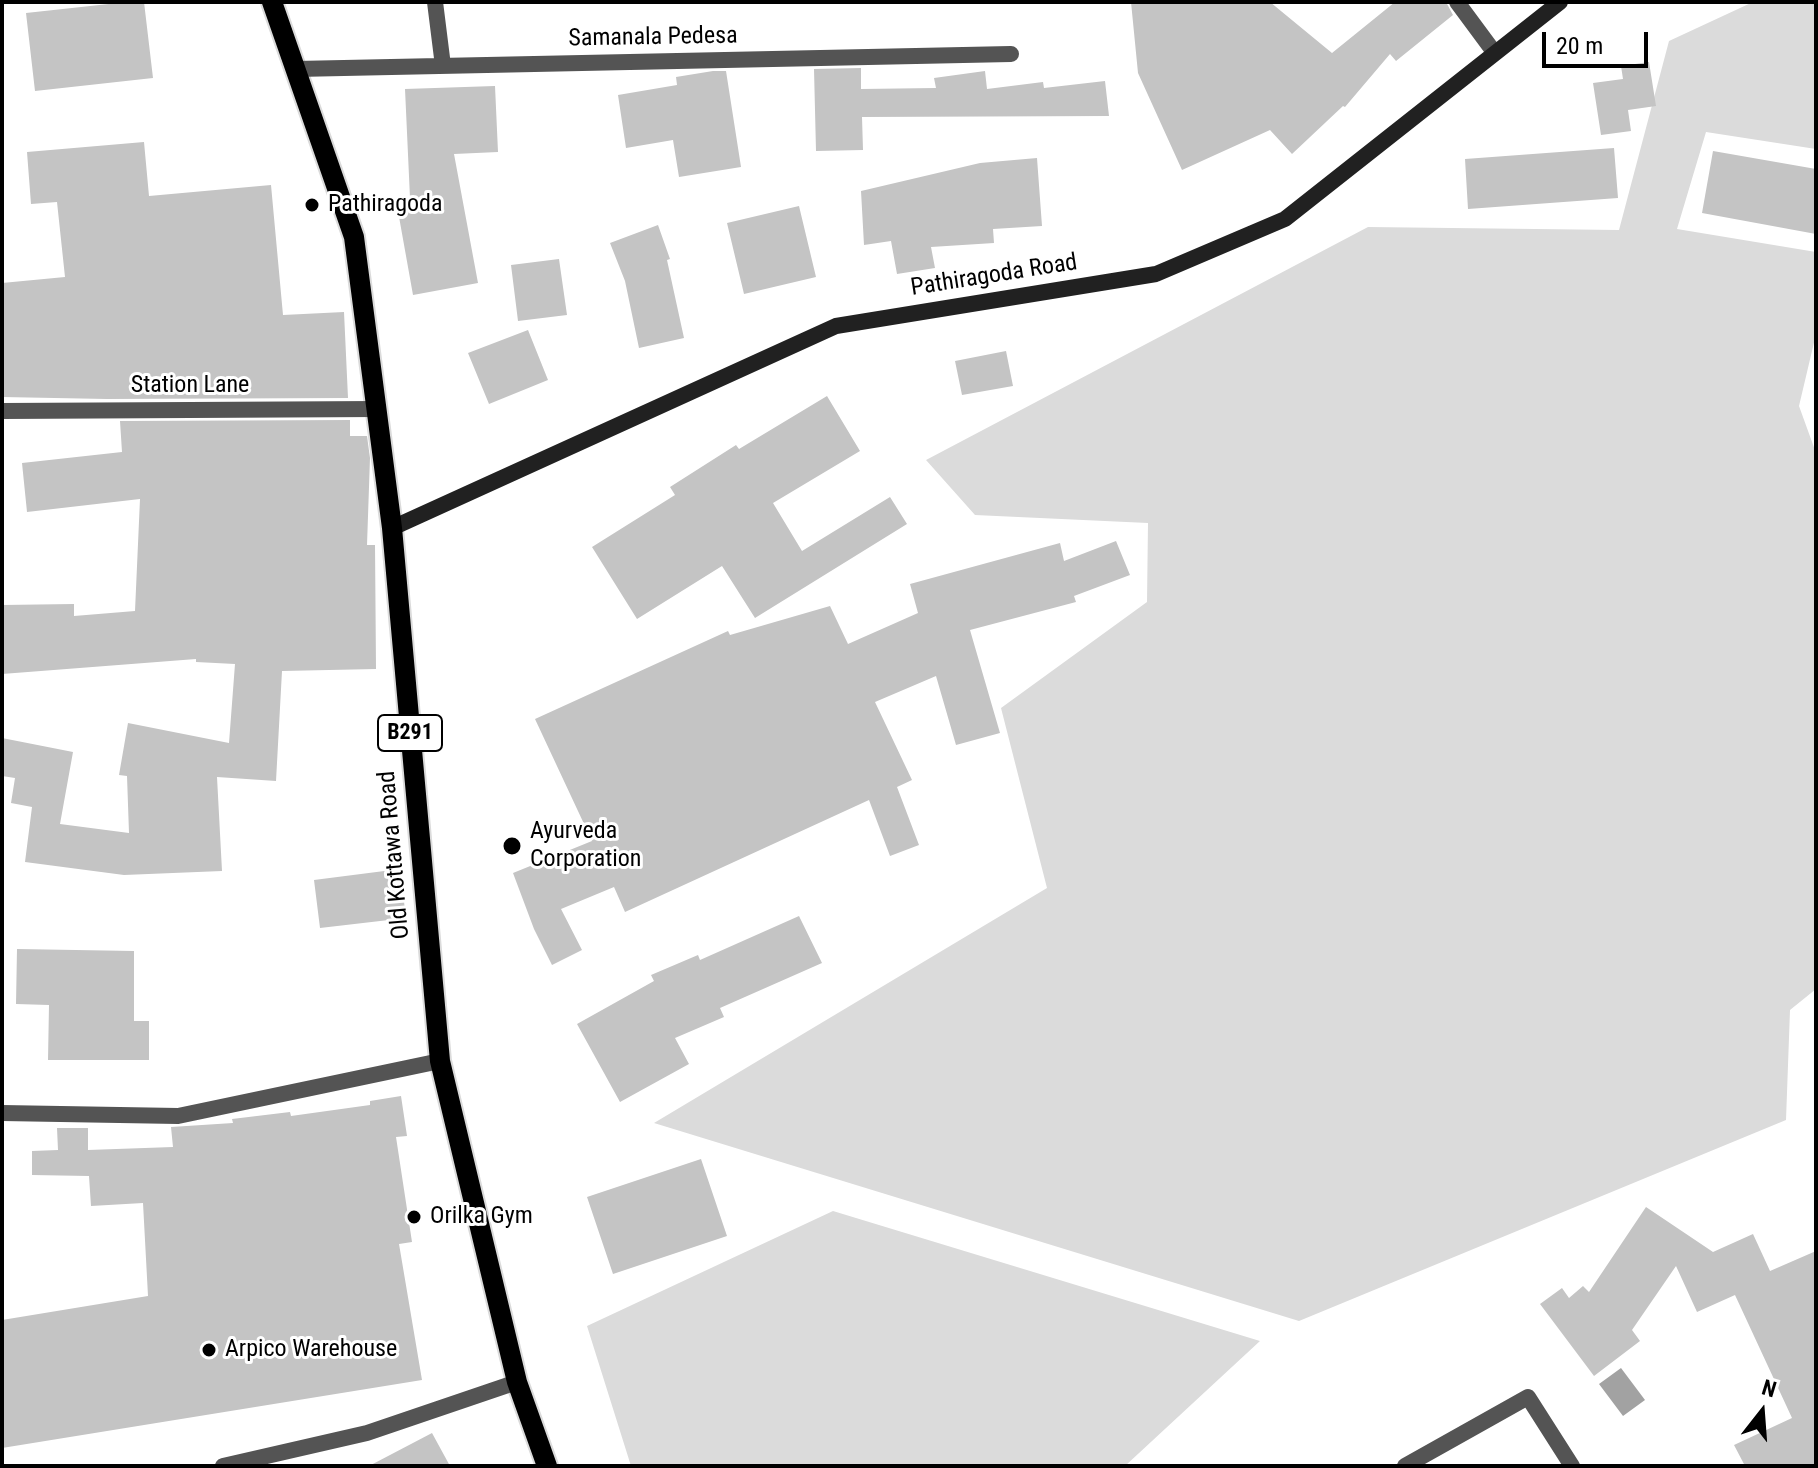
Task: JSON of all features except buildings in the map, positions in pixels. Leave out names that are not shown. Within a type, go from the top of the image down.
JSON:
[{"type":"main road","name":"Old Kottawa Road","points":[[272,2],[354,237],[392,528],[440,1061],[517,1382],[547,1466]]},
{"type":"street","points":[[435,2],[443,66]]},
{"type":"street","points":[[1457,2],[1494,52]]},
{"type":"street","name":"Pathiragoda Road","points":[[392,528],[836,326],[1156,274],[1285,219],[1560,2]]},
{"type":"street","name":"Samanala Pedesa","points":[[296,69],[1011,54]]},
{"type":"street","name":"Station Lane","points":[[2,411],[378,409]]},
{"type":"street","points":[[2,1113],[178,1116],[440,1061]]},
{"type":"street","points":[[223,1466],[367,1433],[517,1382]]},
{"type":"street","points":[[1405,1466],[1528,1397],[1572,1466]]},
{"type":"shaded area","points":[[1753,2],[1816,2],[1816,149],[1706,132],[1677,229],[1816,252],[1816,334],[1799,406],[1816,453],[1816,989],[1790,1010],[1786,1120],[1299,1321],[654,1123],[1047,888],[1001,708],[1147,602],[1148,523],[975,515],[926,460],[1368,227],[1619,230],[1669,41]]},
{"type":"shaded area","points":[[833,1211],[1260,1341],[1125,1466],[631,1466],[587,1326]]},
{"type":"shaded area","points":[[1621,1368],[1645,1400],[1623,1416],[1599,1384]]},
{"type":"place","name":"Pathiragoda","points":[[312,205]]},
{"type":"place","name":"Ayurveda Corporation","points":[[512,846]]},
{"type":"place","name":"Orilka Gym","points":[[414,1217]]},
{"type":"place","name":"Arpico Warehouse","points":[[209,1350]]}]
